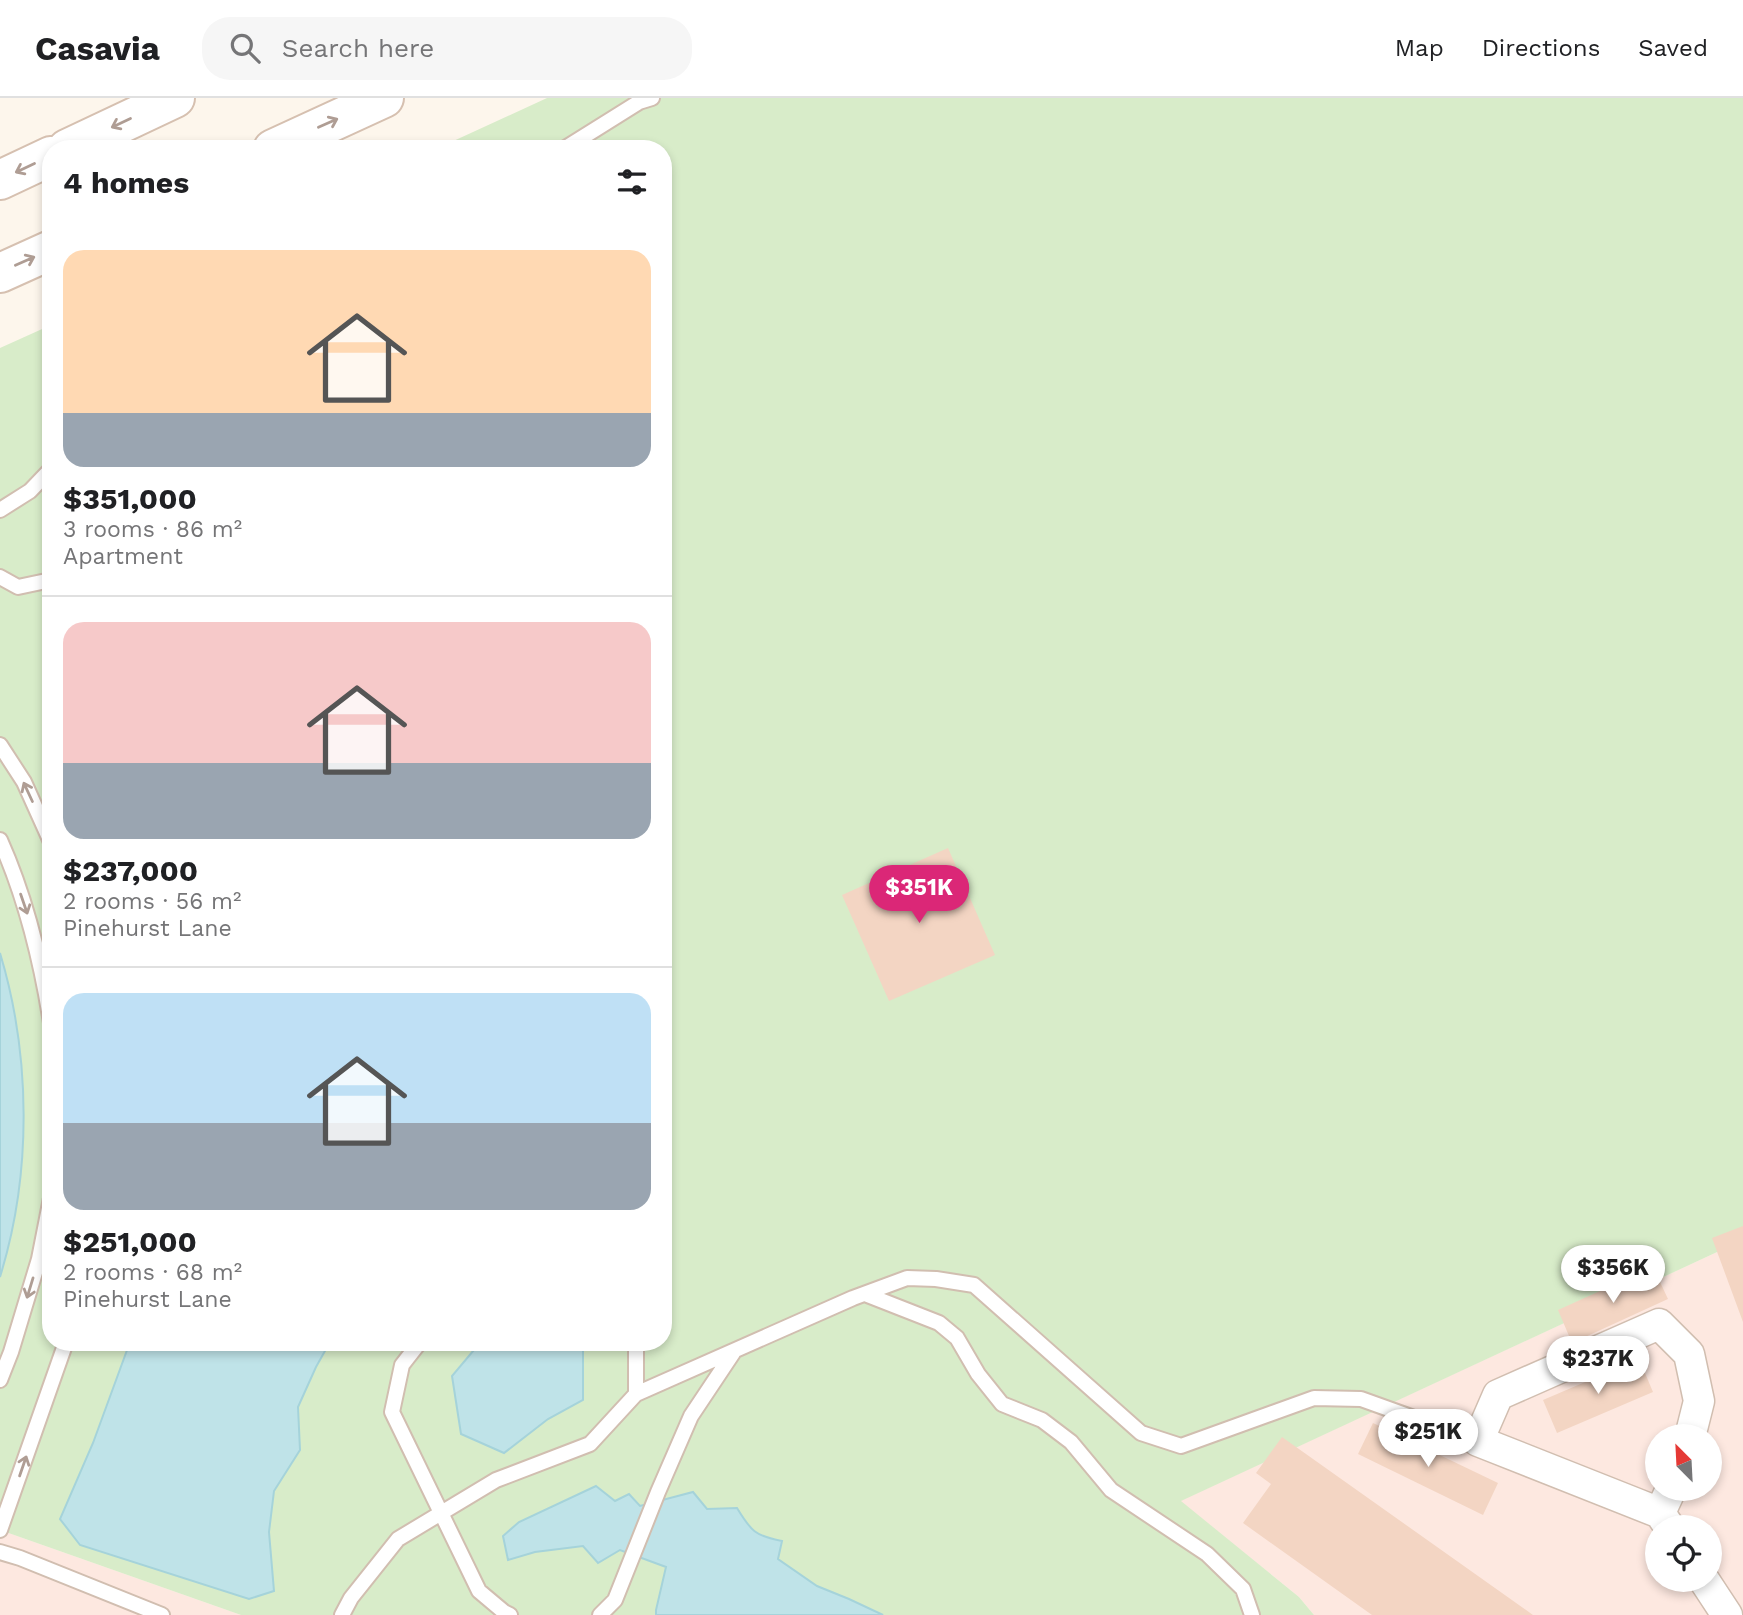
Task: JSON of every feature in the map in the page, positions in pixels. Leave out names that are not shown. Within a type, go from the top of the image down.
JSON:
[{"type":"main road","points":[[85,140],[175,98]]},
{"type":"main road","points":[[293,140],[384,98]]},
{"type":"main road","points":[[0,180],[42,160]]},
{"type":"main road","points":[[0,273],[42,254]]},
{"type":"street","points":[[1667,1510],[1478,1441],[1498,1395],[1659,1324],[1689,1354],[1699,1401],[1693,1424]]},
{"type":"street","points":[[1712,1592],[1727,1615]]},
{"type":"lane","points":[[578,140],[639,102],[652,98]]},
{"type":"lane","points":[[0,510],[30,491],[42,478]]},
{"type":"lane","points":[[0,577],[18,587],[42,582]]},
{"type":"lane","points":[[0,745],[24,782],[42,822]]},
{"type":"lane","points":[[0,840],[32,925],[42,970]]},
{"type":"lane","points":[[0,1380],[11,1352],[42,1244]]},
{"type":"lane","points":[[342,1615],[351,1598],[397,1539],[496,1480],[590,1444],[636,1394],[907,1278],[974,1284],[1141,1433],[1181,1446],[1314,1398],[1361,1399],[1478,1441]]},
{"type":"lane","points":[[866,1294],[939,1323],[957,1338],[978,1374],[1002,1404],[1042,1420],[1072,1441],[1111,1490],[1207,1554],[1243,1588],[1252,1615]]},
{"type":"lane","points":[[0,1530],[63,1351]]},
{"type":"lane","points":[[413,1351],[402,1365],[393,1412],[440,1514],[480,1591],[510,1615]]},
{"type":"lane","points":[[636,1351],[636,1394]]},
{"type":"lane","points":[[600,1615],[615,1600],[691,1416],[734,1351]]},
{"type":"lane","points":[[0,1552],[162,1615]]},
{"type":"shaded area","points":[[1743,1240],[1743,1615],[1314,1615],[1299,1597],[1180,1501]]},
{"type":"shaded area","points":[[0,1530],[241,1615],[0,1615]]},
{"type":"green space","points":[[547,98],[1743,98],[1743,1240],[1181,1501],[1299,1597],[1314,1615],[241,1615],[0,1530],[0,348],[42,329],[42,1351],[672,1351],[672,140],[456,140]]},
{"type":"water","points":[[0,953],[18,1033],[24,1115],[18,1197],[0,1277]]},
{"type":"water","points":[[127,1351],[325,1351],[298,1407],[300,1450],[274,1491],[269,1532],[274,1591],[249,1599],[80,1545],[60,1519],[93,1443]]},
{"type":"water","points":[[473,1351],[583,1351],[583,1400],[548,1419],[504,1453],[461,1434],[452,1376]]},
{"type":"water","points":[[596,1486],[615,1501],[629,1494],[640,1506],[693,1492],[707,1509],[737,1508],[755,1531],[782,1541],[778,1559],[817,1586],[883,1615],[656,1615],[666,1567],[620,1550],[598,1563],[583,1546],[535,1552],[508,1560],[503,1536],[519,1522]]},
{"type":"building","points":[[948,848],[995,955],[889,1001],[842,895]]},
{"type":"building","points":[[1743,1226],[1743,1322],[1712,1238]]},
{"type":"building","points":[[1653,1267],[1668,1299],[1572,1343],[1558,1310]]},
{"type":"building","points":[[1639,1359],[1653,1392],[1557,1433],[1543,1400]]},
{"type":"building","points":[[1373,1423],[1498,1483],[1483,1515],[1358,1454]]},
{"type":"building","points":[[1282,1437],[1533,1615],[1372,1615],[1243,1523],[1271,1484],[1256,1473]]}]
